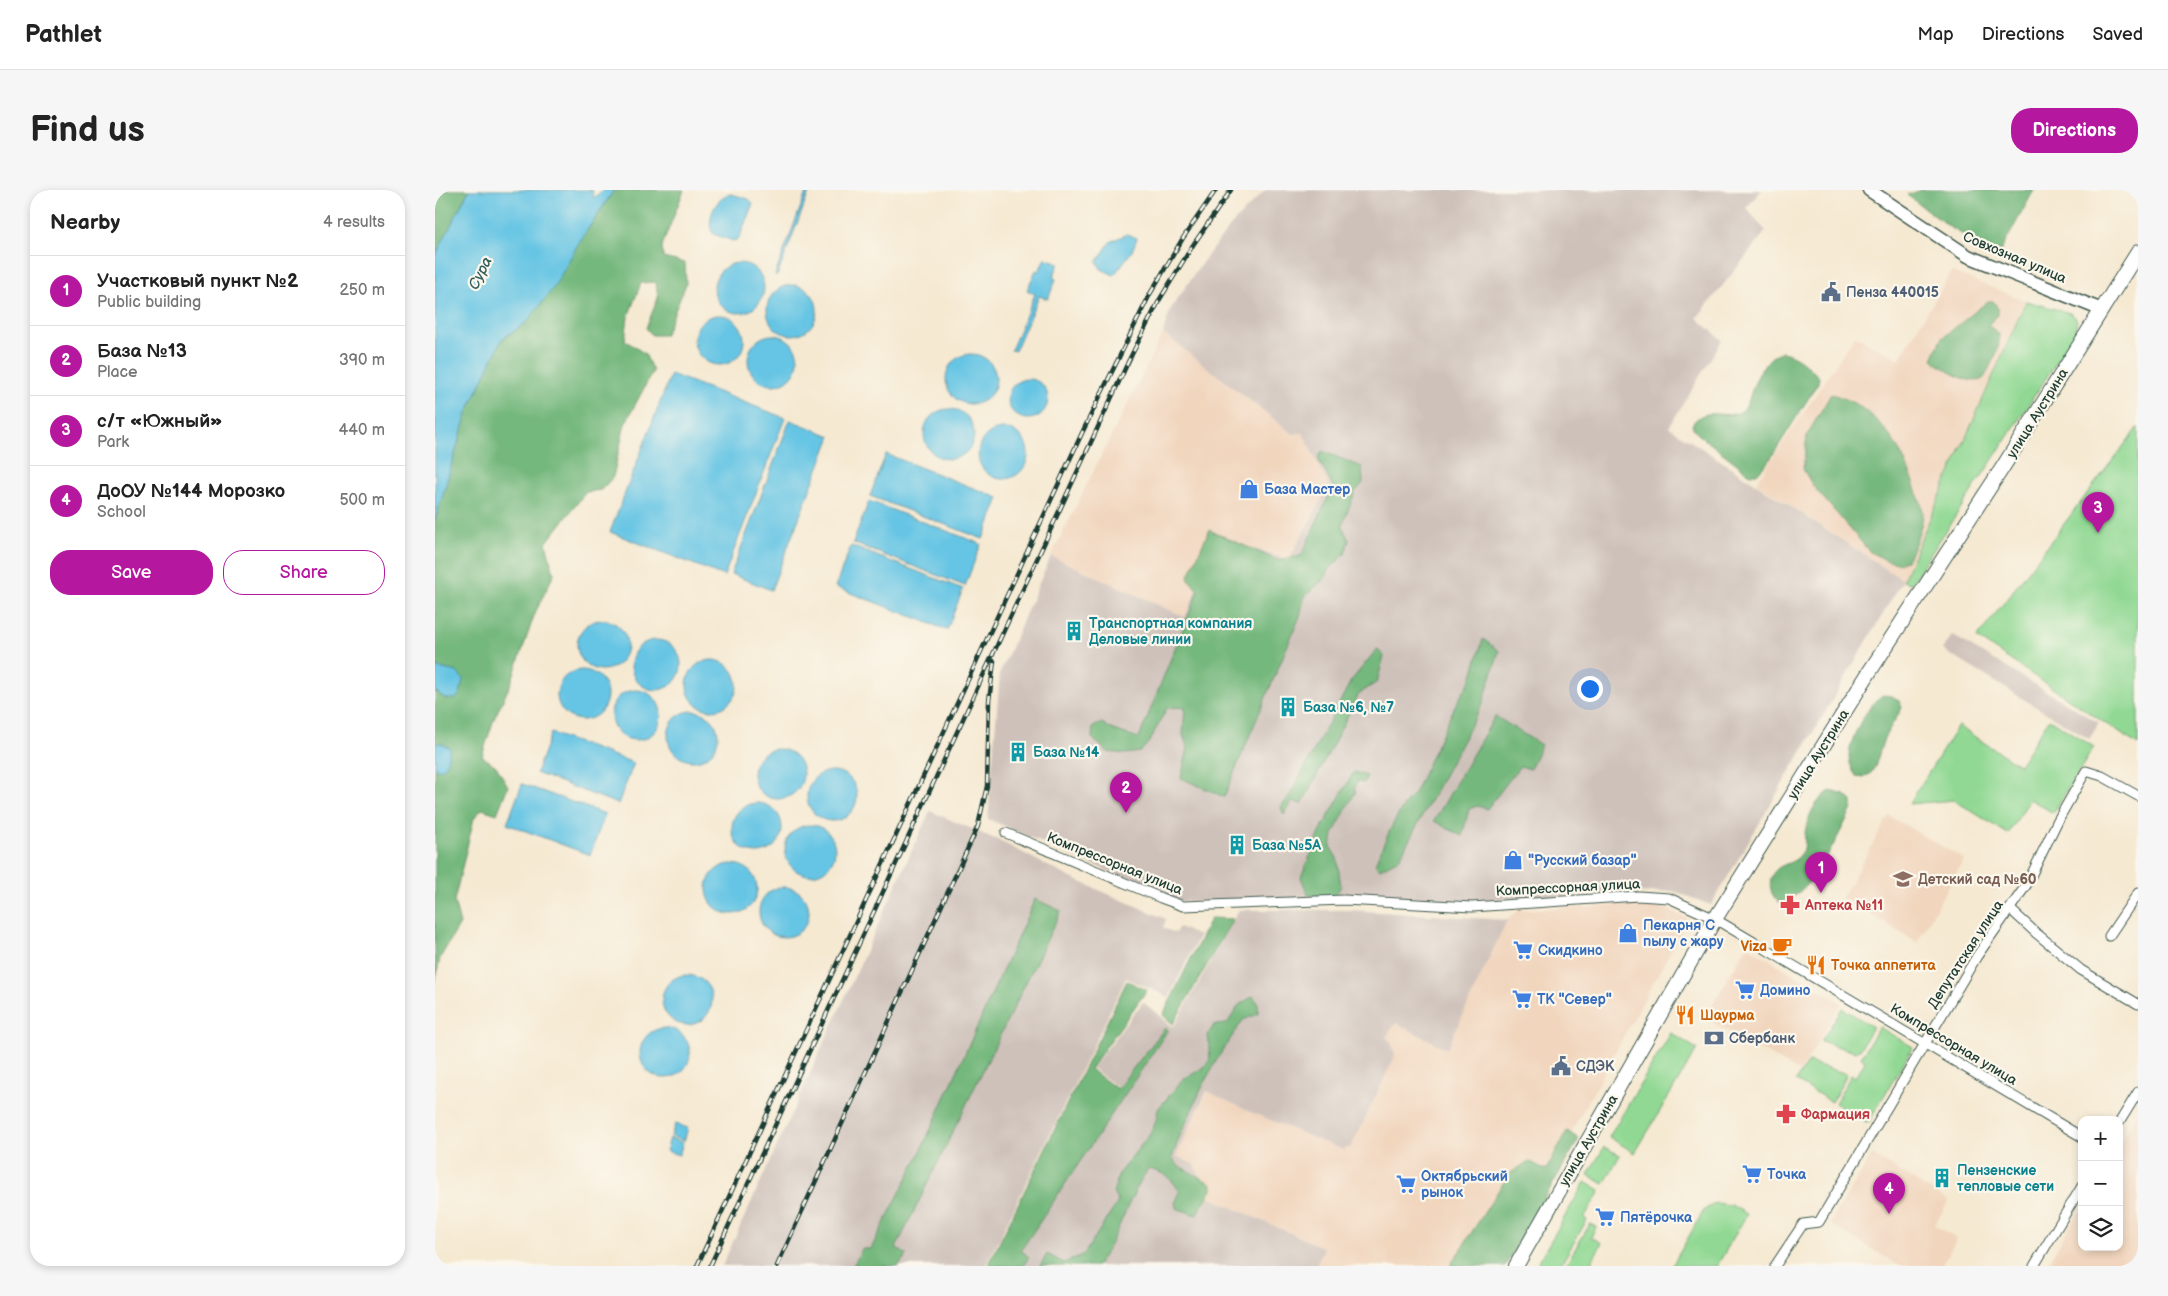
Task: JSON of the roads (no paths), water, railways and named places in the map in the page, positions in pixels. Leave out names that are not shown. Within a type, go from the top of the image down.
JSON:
[{"type":"main road","name":"Совхозная улица","points":[[1869,190],[1968,256],[2102,310]]},
{"type":"main road","name":"улица Аустрина","points":[[1516,1266],[1715,919],[1870,671],[2138,252]]},
{"type":"street","name":"Депутатская улица","points":[[1775,1266],[1803,1224],[1819,1222],[1977,956],[2027,884],[2058,820],[2086,771],[2102,776],[2138,796]]},
{"type":"street","name":"Компрессорная улица","points":[[1006,833],[1183,906],[1344,900],[1472,907],[1638,896],[1669,898],[1715,919],[2078,1135]]},
{"type":"street","points":[[2109,936],[2138,893]]},
{"type":"street","points":[[2010,909],[2081,970],[2138,1004]]},
{"type":"street","points":[[2123,1116],[2138,1092]]},
{"type":"street","points":[[2034,1266],[2078,1193]]},
{"type":"water","name":"Сура","points":[[469,190],[592,190],[594,198],[603,190],[614,190],[578,244],[555,286],[526,323],[502,339],[467,413],[435,521],[435,256]]},
{"type":"water","points":[[807,190],[810,190],[777,276],[775,275]]},
{"type":"water","points":[[731,194],[749,199],[753,203],[739,239],[733,241],[713,234],[710,223],[713,210],[717,204],[721,199]]},
{"type":"water","points":[[1127,234],[1137,238],[1132,251],[1114,275],[1101,269],[1097,262],[1110,242]]},
{"type":"water","points":[[1045,258],[1059,263],[1053,277],[1056,279],[1048,299],[1039,296],[1015,351],[1011,350],[1035,294],[1027,290],[1036,270],[1039,271]]},
{"type":"water","points":[[739,263],[749,265],[757,270],[762,278],[764,288],[762,298],[757,306],[749,311],[739,313],[729,311],[721,306],[716,298],[714,288],[716,278],[721,270],[729,265]]},
{"type":"water","points":[[792,285],[802,287],[810,292],[815,300],[817,310],[815,320],[810,328],[802,333],[792,335],[782,333],[774,328],[769,320],[767,310],[769,300],[774,292],[782,287]]},
{"type":"water","points":[[719,315],[729,317],[737,322],[742,330],[744,340],[742,350],[737,358],[729,363],[719,365],[709,363],[701,358],[696,350],[694,340],[696,330],[701,322],[709,317]]},
{"type":"water","points":[[773,335],[783,337],[791,342],[796,350],[798,360],[796,370],[791,378],[783,383],[773,385],[763,383],[755,378],[750,370],[748,360],[750,350],[755,342],[763,337]]},
{"type":"water","points":[[971,354],[981,356],[989,361],[994,369],[996,379],[994,389],[989,397],[981,402],[971,404],[961,402],[953,397],[948,389],[946,379],[948,369],[953,361],[961,356]]},
{"type":"water","points":[[671,374],[785,418],[724,576],[610,532]]},
{"type":"water","points":[[1032,379],[1039,382],[1045,388],[1048,399],[1047,407],[1039,416],[1032,419],[1024,419],[1017,416],[1009,407],[1008,395],[1011,388],[1020,380]]},
{"type":"water","points":[[949,409],[959,411],[967,416],[972,424],[974,434],[972,444],[967,452],[959,457],[949,459],[939,457],[931,452],[926,444],[924,434],[926,424],[931,416],[939,411]]},
{"type":"water","points":[[790,420],[831,436],[771,590],[731,574]]},
{"type":"water","points":[[1003,429],[1013,431],[1021,436],[1026,444],[1028,454],[1026,464],[1021,472],[1013,477],[1003,479],[993,477],[985,472],[980,464],[978,454],[980,444],[985,436],[993,431]]},
{"type":"water","points":[[886,454],[999,498],[983,539],[870,496]]},
{"type":"water","points":[[869,501],[981,544],[965,586],[853,543]]},
{"type":"water","points":[[851,546],[963,589],[947,630],[835,587]]},
{"type":"water","points":[[602,620],[612,622],[620,627],[625,635],[627,645],[625,655],[620,663],[612,668],[602,670],[592,668],[584,663],[579,655],[577,645],[579,635],[584,627],[592,622]]},
{"type":"water","points":[[656,640],[666,642],[674,647],[679,655],[681,665],[679,675],[674,683],[666,688],[656,690],[646,688],[638,683],[633,675],[631,665],[633,655],[638,647],[646,642]]},
{"type":"water","points":[[712,660],[722,662],[730,667],[735,675],[737,685],[735,695],[730,703],[722,708],[712,710],[702,708],[694,703],[689,695],[687,685],[689,675],[694,667],[702,662]]},
{"type":"water","points":[[435,667],[457,672],[463,679],[460,694],[455,699],[446,699],[435,691]]},
{"type":"water","points":[[582,670],[592,672],[600,677],[605,685],[607,695],[605,705],[600,713],[592,718],[582,720],[572,718],[564,713],[559,705],[557,695],[559,685],[564,677],[572,672]]},
{"type":"water","points":[[636,690],[646,692],[654,697],[659,705],[661,715],[659,725],[654,733],[646,738],[636,740],[626,738],[618,733],[613,725],[611,715],[613,705],[618,697],[626,692]]},
{"type":"water","points":[[693,711],[703,713],[711,718],[716,726],[718,736],[716,746],[711,754],[703,759],[693,761],[683,759],[675,754],[670,746],[668,736],[670,726],[675,718],[683,713]]},
{"type":"water","points":[[551,733],[634,763],[618,804],[536,773]]},
{"type":"water","points":[[441,743],[450,748],[446,766],[440,770],[435,768],[435,744]]},
{"type":"water","points":[[778,749],[788,751],[796,756],[801,764],[803,774],[801,784],[796,792],[788,797],[778,799],[768,797],[760,792],[755,784],[753,774],[755,764],[760,756],[768,751]]},
{"type":"water","points":[[832,771],[842,773],[850,778],[855,786],[857,796],[855,806],[850,814],[842,819],[832,821],[822,819],[814,814],[809,806],[807,796],[809,786],[814,778],[822,773]]},
{"type":"water","points":[[522,784],[605,814],[590,855],[507,824]]},
{"type":"water","points":[[757,803],[767,805],[775,810],[780,818],[782,828],[780,838],[775,846],[767,851],[757,853],[747,851],[739,846],[734,838],[732,828],[734,818],[739,810],[747,805]]},
{"type":"water","points":[[810,825],[820,827],[828,832],[833,840],[835,850],[833,860],[828,868],[820,873],[810,875],[800,873],[792,868],[787,860],[785,850],[787,840],[792,832],[800,827]]},
{"type":"water","points":[[732,864],[742,866],[750,871],[755,879],[757,889],[755,899],[750,907],[742,912],[732,914],[722,912],[714,907],[709,899],[707,889],[709,879],[714,871],[722,866]]},
{"type":"water","points":[[784,887],[794,889],[802,894],[807,902],[809,912],[807,922],[802,930],[794,935],[784,937],[774,935],[766,930],[761,922],[759,912],[761,902],[766,894],[774,889]]},
{"type":"water","points":[[687,975],[697,977],[705,982],[710,990],[712,1000],[710,1010],[705,1018],[697,1023],[687,1025],[677,1023],[669,1018],[664,1010],[662,1000],[664,990],[669,982],[677,977]]},
{"type":"water","points":[[665,1028],[675,1030],[683,1035],[688,1043],[690,1053],[688,1063],[683,1071],[675,1076],[665,1078],[655,1076],[647,1071],[642,1063],[640,1053],[642,1043],[647,1035],[655,1030]]},
{"type":"water","points":[[675,1124],[688,1128],[684,1141],[671,1136]]},
{"type":"water","points":[[670,1138],[683,1143],[679,1155],[666,1151]]},
{"type":"railway","points":[[697,1266],[1082,433],[1150,294],[1183,238],[1216,190]]},
{"type":"railway","points":[[710,1266],[1129,360],[1160,299],[1193,245],[1231,190]]},
{"type":"railway","points":[[777,1266],[978,826],[987,786],[989,701],[994,661]]},
{"type":"place","name":"Пенза 440015","points":[[1831,292]]},
{"type":"place","name":"База Мастер","points":[[1249,489]]},
{"type":"place","name":"с/т «Южный»","points":[[2098,533]]},
{"type":"place","name":"Транспортная компания Деловые линии","points":[[1074,631]]},
{"type":"place","name":"База №6, №7","points":[[1288,707]]},
{"type":"place","name":"База №14","points":[[1018,752]]},
{"type":"place","name":"База №13","points":[[1126,813]]},
{"type":"place","name":"База №5А","points":[[1237,845]]},
{"type":"place","name":"\"Русский базар\"","points":[[1513,860]]},
{"type":"place","name":"Детский сад №60","points":[[1903,879]]},
{"type":"place","name":"Участковый пункт №2","points":[[1821,893]]},
{"type":"place","name":"Аптека №11","points":[[1790,905]]},
{"type":"place","name":"Пекарня С пылу с жару","points":[[1628,933]]},
{"type":"place","name":"Viza","points":[[1782,946]]},
{"type":"place","name":"Скидкино","points":[[1523,950]]},
{"type":"place","name":"Точка аппетита","points":[[1816,965]]},
{"type":"place","name":"Домино","points":[[1745,990]]},
{"type":"place","name":"ТК \"Север\"","points":[[1522,999]]},
{"type":"place","name":"Шаурма","points":[[1685,1015]]},
{"type":"place","name":"Сбербанк","points":[[1714,1038]]},
{"type":"place","name":"СДЭК","points":[[1561,1066]]},
{"type":"place","name":"Фармация","points":[[1786,1114]]},
{"type":"place","name":"Точка","points":[[1752,1174]]},
{"type":"place","name":"Пензенские тепловые сети","points":[[1942,1178]]},
{"type":"place","name":"Октябрьский рынок","points":[[1406,1184]]},
{"type":"place","name":"ДоОУ №144 Морозко","points":[[1889,1214]]},
{"type":"place","name":"Пятёрочка","points":[[1605,1217]]}]
